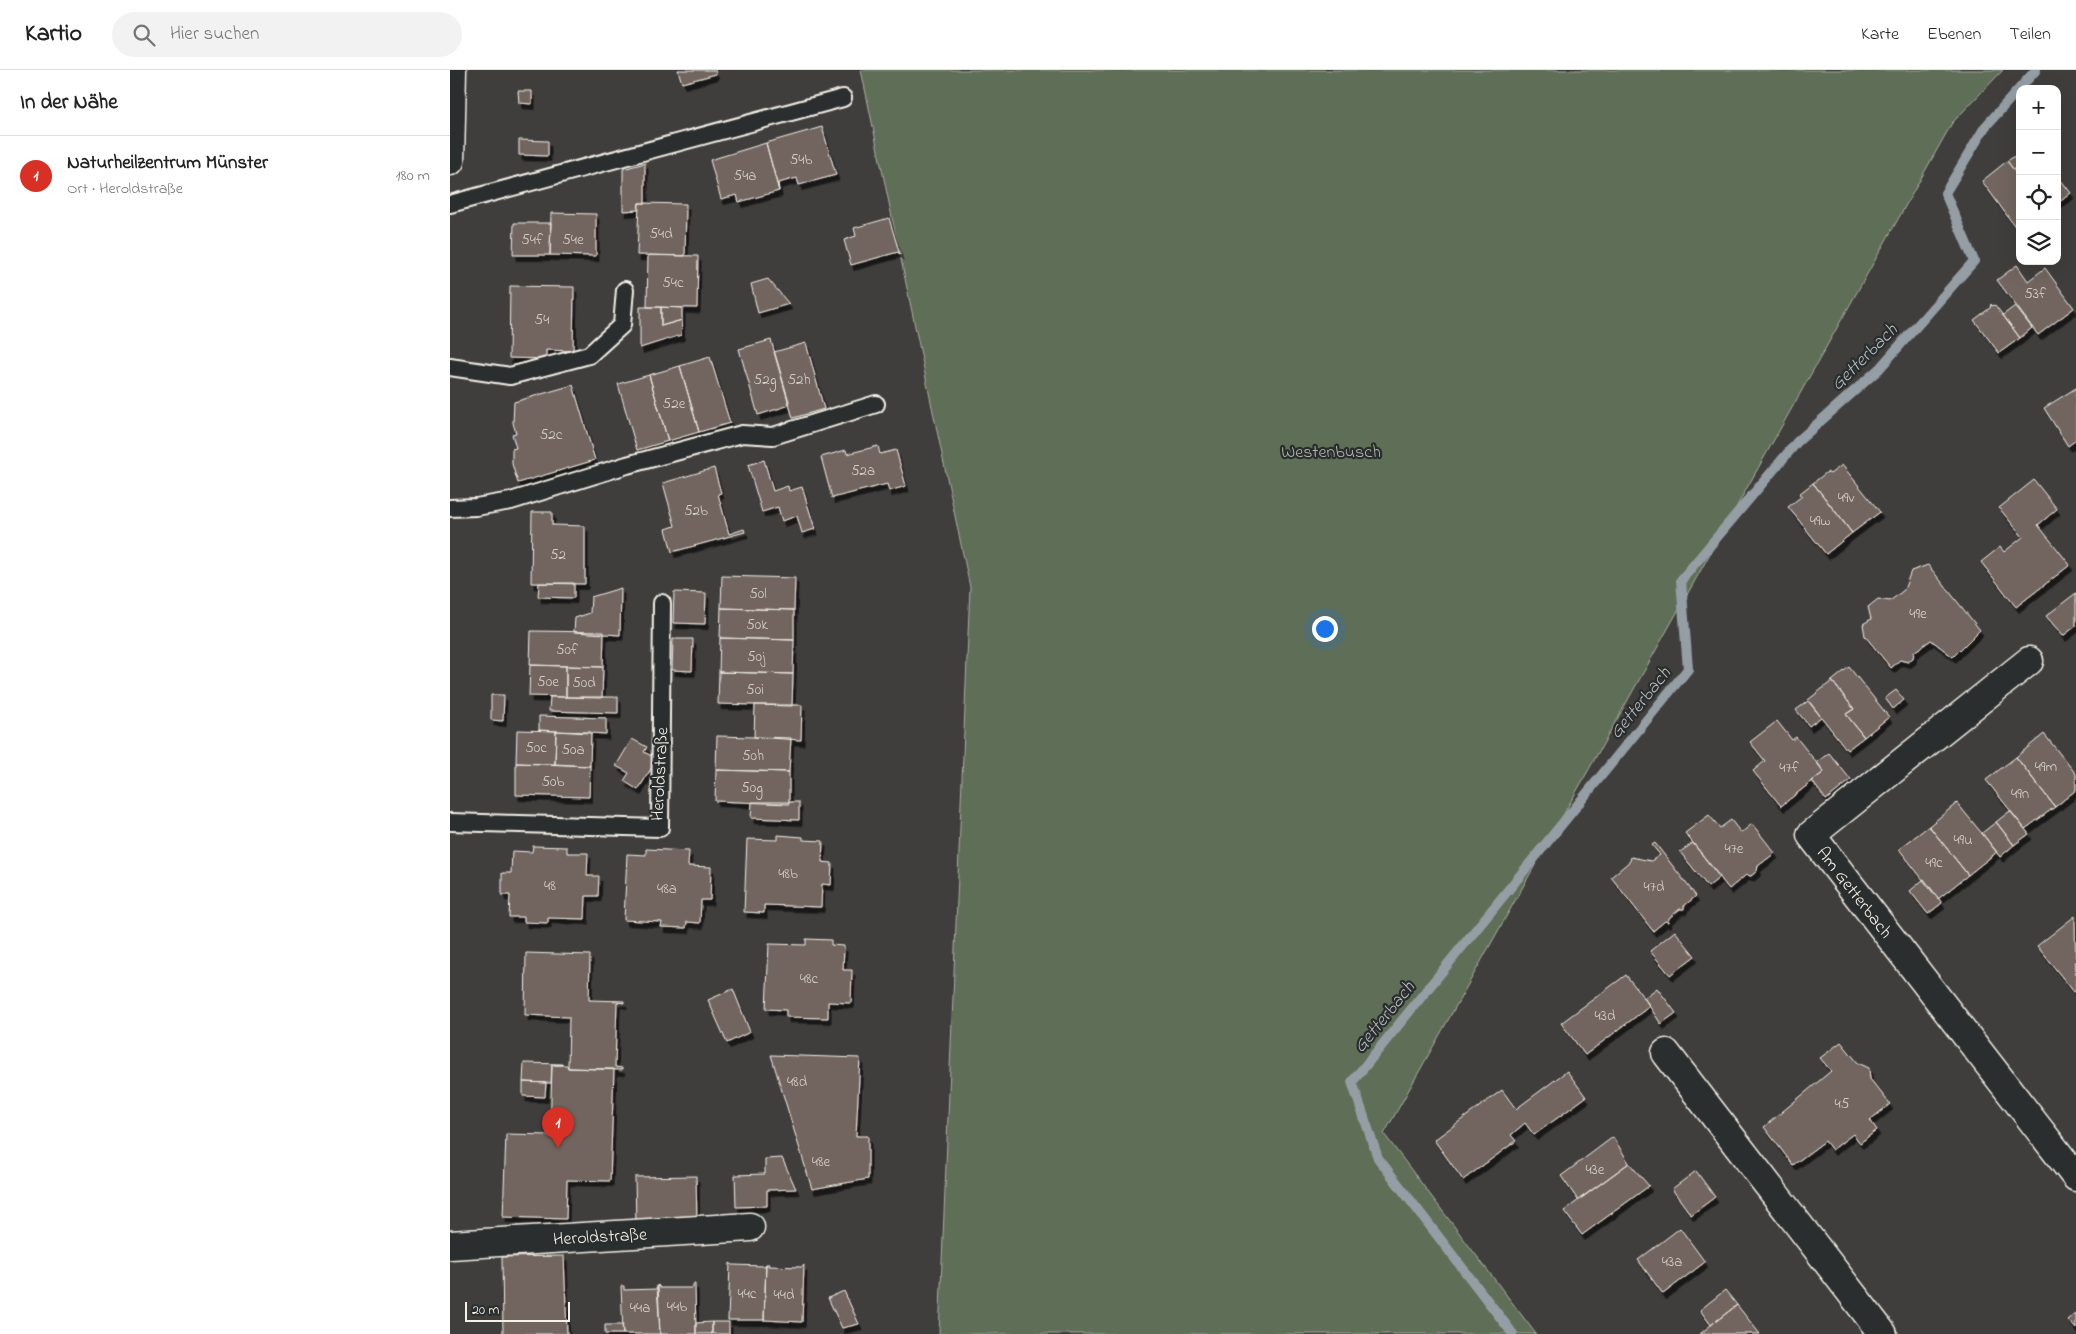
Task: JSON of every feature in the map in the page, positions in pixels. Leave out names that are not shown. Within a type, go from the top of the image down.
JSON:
[{"type":"street","points":[[450,161],[451,85]]},
{"type":"street","name":"Am Getterbach","points":[[2029,661],[1811,835],[2074,1171]]},
{"type":"street","points":[[1666,1053],[1883,1334]]},
{"type":"street","name":"Heroldstraße","points":[[450,1245],[750,1227]]},
{"type":"lane","points":[[450,204],[843,98]]},
{"type":"lane","points":[[450,367],[510,376],[589,355],[622,325],[625,290]]},
{"type":"lane","points":[[450,508],[476,507],[511,501],[627,465],[742,434],[773,436],[876,404]]},
{"type":"lane","name":"Heroldstraße","points":[[450,822],[660,828],[662,603]]},
{"type":"green space","name":"Westenbusch","points":[[861,70],[2003,70],[1952,123],[1384,1134],[1536,1334],[939,1334],[970,587]]},
{"type":"building","points":[[678,70],[715,70],[716,74],[682,83]]},
{"type":"building","points":[[518,91],[532,91],[532,104],[519,103]]},
{"type":"building","points":[[822,127],[836,175],[799,185],[797,178],[778,183],[779,191],[766,143]]},
{"type":"building","points":[[519,140],[548,141],[548,156],[519,155]]},
{"type":"building","points":[[766,143],[779,191],[739,202],[737,195],[721,199],[710,160]]},
{"type":"building","points":[[2016,155],[2016,173],[2007,161]]},
{"type":"building","points":[[2007,161],[2016,173],[2016,228],[1982,181]]},
{"type":"building","points":[[645,163],[645,203],[639,203],[638,210],[623,211],[623,169]]},
{"type":"building","points":[[2061,180],[2071,193],[2061,201]]},
{"type":"building","points":[[639,203],[686,204],[685,256],[637,255]]},
{"type":"building","points":[[551,213],[596,214],[596,256],[550,255]]},
{"type":"building","points":[[889,218],[900,255],[898,252],[851,265],[844,240],[856,236],[854,228]]},
{"type":"building","points":[[514,223],[551,223],[550,255],[513,255]]},
{"type":"building","points":[[648,255],[698,256],[697,308],[647,307]]},
{"type":"building","points":[[2017,265],[2028,281],[2045,268],[2074,308],[2038,335],[1997,280]]},
{"type":"building","points":[[768,279],[789,304],[758,313],[751,284]]},
{"type":"building","points":[[510,286],[574,287],[573,351],[546,350],[546,359],[509,358]]},
{"type":"building","points":[[1991,304],[1992,306],[1995,305],[2020,338],[1999,353],[1974,320],[1990,308]]},
{"type":"building","points":[[2015,306],[2032,328],[2020,338],[2003,315]]},
{"type":"building","points":[[640,307],[661,307],[661,326],[682,320],[681,335],[640,348]]},
{"type":"building","points":[[661,307],[682,308],[682,320],[661,326]]},
{"type":"building","points":[[771,340],[790,405],[758,415],[739,349]]},
{"type":"building","points":[[806,343],[824,409],[793,418],[774,352]]},
{"type":"building","points":[[710,357],[730,423],[699,432],[680,366]]},
{"type":"building","points":[[680,366],[699,432],[668,441],[649,375]]},
{"type":"building","points":[[649,375],[668,441],[637,450],[618,384]]},
{"type":"building","points":[[573,385],[595,460],[518,483],[512,464],[512,449],[516,448],[512,434],[516,433],[513,423],[514,402]]},
{"type":"building","points":[[2076,388],[2076,440],[2068,446],[2044,408]]},
{"type":"building","points":[[878,446],[880,454],[896,450],[906,486],[889,491],[887,484],[832,498],[821,457],[846,450],[847,454]]},
{"type":"building","points":[[764,460],[773,491],[788,486],[789,491],[802,487],[815,529],[802,533],[797,516],[782,521],[778,507],[762,512],[748,465]]},
{"type":"building","points":[[1842,465],[1880,512],[1852,533],[1813,483],[1827,472],[1830,474]]},
{"type":"building","points":[[714,468],[721,493],[718,494],[729,534],[744,529],[745,532],[672,552],[666,529],[675,526],[663,483]]},
{"type":"building","points":[[2034,480],[2057,509],[2038,525],[2070,565],[2016,607],[1981,562],[2000,547],[2004,552],[2023,537],[1999,508]]},
{"type":"building","points":[[1813,483],[1852,533],[1826,554],[1788,507],[1802,496],[1799,494]]},
{"type":"building","points":[[532,512],[552,512],[552,525],[585,526],[585,584],[531,583]]},
{"type":"building","points":[[1928,565],[1980,630],[1953,657],[1931,640],[1914,652],[1913,658],[1908,662],[1900,660],[1891,668],[1865,636],[1863,624],[1871,619],[1868,607],[1878,599],[1890,601],[1904,590],[1911,571]]},
{"type":"building","points":[[722,576],[795,578],[794,610],[721,608]]},
{"type":"building","points":[[539,583],[574,583],[574,598],[538,597]]},
{"type":"building","points":[[621,588],[620,635],[574,632],[575,618],[590,613],[591,597]]},
{"type":"building","points":[[674,592],[706,593],[705,624],[673,623]]},
{"type":"building","points":[[2076,593],[2076,626],[2063,636],[2046,616]]},
{"type":"building","points":[[721,608],[794,610],[794,640],[720,638]]},
{"type":"building","points":[[531,631],[604,632],[603,667],[530,665]]},
{"type":"building","points":[[720,638],[794,640],[793,674],[719,672]]},
{"type":"building","points":[[673,639],[693,639],[692,671],[672,670]]},
{"type":"building","points":[[530,665],[566,666],[566,697],[529,696]]},
{"type":"building","points":[[566,666],[603,667],[602,698],[566,697]]},
{"type":"building","points":[[1849,667],[1889,717],[1864,737],[1846,714],[1854,709],[1832,681]]},
{"type":"building","points":[[719,672],[793,674],[792,706],[718,704]]},
{"type":"building","points":[[1832,681],[1854,709],[1846,714],[1864,737],[1847,750],[1808,700]]},
{"type":"building","points":[[1896,690],[1904,700],[1893,709],[1885,698]]},
{"type":"building","points":[[491,695],[504,695],[503,721],[491,720]]},
{"type":"building","points":[[550,697],[618,697],[618,713],[549,711]]},
{"type":"building","points":[[1808,701],[1821,717],[1809,726],[1796,710]]},
{"type":"building","points":[[755,705],[802,705],[801,740],[754,737]]},
{"type":"building","points":[[539,716],[606,718],[606,734],[539,730]]},
{"type":"building","points":[[1777,721],[1792,740],[1796,737],[1824,772],[1781,806],[1753,771],[1765,761],[1750,742]]},
{"type":"building","points":[[517,730],[556,731],[555,764],[516,763]]},
{"type":"building","points":[[556,731],[591,732],[590,766],[555,764]]},
{"type":"building","points":[[2044,734],[2076,774],[2076,790],[2055,807],[2016,757]]},
{"type":"building","points":[[717,736],[791,738],[789,772],[716,770]]},
{"type":"building","points":[[632,739],[647,747],[644,752],[657,759],[638,790],[624,781],[629,773],[616,766]]},
{"type":"building","points":[[1829,753],[1851,780],[1826,800],[1812,781],[1824,772],[1817,762]]},
{"type":"building","points":[[2016,757],[2055,807],[2025,829],[1986,780]]},
{"type":"building","points":[[516,763],[590,766],[589,797],[516,795]]},
{"type":"building","points":[[716,770],[789,772],[789,804],[715,801]]},
{"type":"building","points":[[752,802],[799,802],[799,820],[751,818]]},
{"type":"building","points":[[1957,803],[1997,852],[1968,875],[1929,826]]},
{"type":"building","points":[[2010,811],[2029,834],[2014,845],[1996,822]]},
{"type":"building","points":[[1709,815],[1720,828],[1731,820],[1741,833],[1752,824],[1775,853],[1758,866],[1757,871],[1751,876],[1746,875],[1729,889],[1685,833]]},
{"type":"building","points":[[1996,822],[2014,845],[2000,857],[1982,833]]},
{"type":"building","points":[[1929,826],[1968,875],[1938,899],[1899,849]]},
{"type":"building","points":[[778,835],[803,837],[803,840],[823,841],[822,862],[832,863],[831,885],[822,884],[821,907],[764,905],[764,913],[744,912],[747,839],[778,840]]},
{"type":"building","points":[[1655,843],[1696,896],[1684,906],[1684,909],[1680,909],[1669,918],[1668,922],[1665,921],[1653,931],[1611,877],[1630,861],[1631,857],[1651,861],[1660,855],[1652,845]]},
{"type":"building","points":[[1693,843],[1720,877],[1708,887],[1680,852]]},
{"type":"building","points":[[533,846],[567,847],[567,853],[588,853],[587,876],[599,876],[598,896],[586,896],[585,919],[548,918],[548,923],[524,922],[524,917],[509,917],[510,895],[502,895],[502,873],[511,873],[512,851],[532,852]]},
{"type":"building","points":[[646,849],[689,851],[688,866],[711,867],[710,900],[701,900],[700,923],[687,922],[686,928],[661,927],[662,922],[624,920],[627,854],[646,855]]},
{"type":"building","points":[[1924,879],[1942,903],[1928,914],[1910,891]]},
{"type":"building","points":[[2075,916],[2076,991],[2074,992],[2037,946]]},
{"type":"building","points":[[1675,931],[1695,956],[1670,975],[1650,951]]},
{"type":"building","points":[[806,939],[831,940],[831,945],[844,946],[843,970],[852,970],[851,1003],[828,1002],[828,1018],[786,1017],[786,1010],[766,1009],[769,944],[806,945]]},
{"type":"building","points":[[526,953],[590,955],[589,1000],[624,1001],[624,1003],[617,1002],[615,1067],[622,1068],[622,1070],[568,1068],[569,1017],[525,1015]]},
{"type":"building","points":[[1626,975],[1650,1006],[1585,1055],[1561,1023]]},
{"type":"building","points":[[1657,988],[1676,1013],[1661,1024],[1644,998]]},
{"type":"building","points":[[733,989],[750,1032],[727,1043],[708,1000]]},
{"type":"building","points":[[1841,1042],[1858,1063],[1869,1068],[1870,1079],[1890,1104],[1870,1120],[1877,1130],[1860,1143],[1853,1134],[1832,1150],[1825,1141],[1793,1165],[1764,1127],[1831,1071],[1820,1058]]},
{"type":"building","points":[[771,1055],[860,1058],[856,1136],[868,1136],[868,1179],[812,1189]]},
{"type":"building","points":[[524,1063],[562,1065],[552,1065],[551,1083],[523,1082]]},
{"type":"building","points":[[552,1065],[567,1065],[568,1068],[614,1069],[610,1181],[567,1180],[566,1219],[503,1217],[506,1134],[550,1135]]},
{"type":"building","points":[[1567,1071],[1586,1097],[1534,1135],[1525,1123],[1511,1135],[1516,1141],[1463,1180],[1434,1140],[1502,1090],[1516,1109]]},
{"type":"building","points":[[523,1082],[546,1083],[545,1097],[523,1096]]},
{"type":"building","points":[[1613,1137],[1629,1163],[1578,1200],[1561,1176]]},
{"type":"building","points":[[782,1158],[796,1189],[767,1190],[767,1206],[736,1207],[735,1175],[765,1174],[765,1159]]},
{"type":"building","points":[[1629,1163],[1649,1186],[1582,1235],[1564,1211]]},
{"type":"building","points":[[1696,1171],[1715,1197],[1691,1215],[1672,1189]]},
{"type":"building","points":[[696,1176],[697,1223],[636,1225],[635,1177]]},
{"type":"building","points":[[1680,1228],[1705,1262],[1663,1294],[1638,1260]]},
{"type":"building","points":[[564,1256],[567,1334],[503,1334],[502,1257]]},
{"type":"building","points":[[730,1263],[733,1265],[764,1266],[766,1264],[764,1320],[728,1320]]},
{"type":"building","points":[[766,1264],[769,1264],[768,1266],[802,1267],[804,1265],[802,1322],[764,1320]]},
{"type":"building","points":[[693,1284],[695,1284],[696,1334],[660,1334],[658,1285],[660,1288],[693,1288]]},
{"type":"building","points":[[657,1285],[660,1334],[623,1334],[621,1286],[624,1286],[624,1290],[657,1289]]},
{"type":"building","points":[[1725,1290],[1737,1305],[1711,1325],[1700,1310]]},
{"type":"building","points":[[844,1291],[859,1324],[842,1328],[828,1298]]},
{"type":"building","points":[[1737,1305],[1760,1334],[1700,1334],[1711,1325]]},
{"type":"building","points":[[2076,1313],[2076,1329],[2068,1320]]},
{"type":"building","points":[[712,1322],[712,1334],[696,1334],[696,1323]]},
{"type":"building","points":[[712,1322],[729,1322],[729,1334],[712,1334]]},
{"type":"building","points":[[605,1325],[622,1325],[623,1334],[605,1334]]},
{"type":"waterway","name":"Getterbach","points":[[1513,1334],[1378,1158],[1352,1082],[1688,669],[1681,580],[1797,442],[1879,369],[1974,261],[1945,193],[1985,127],[2036,70]]},
{"type":"place","name":"Naturheilzentrum Münster","points":[[558,1148]]}]
